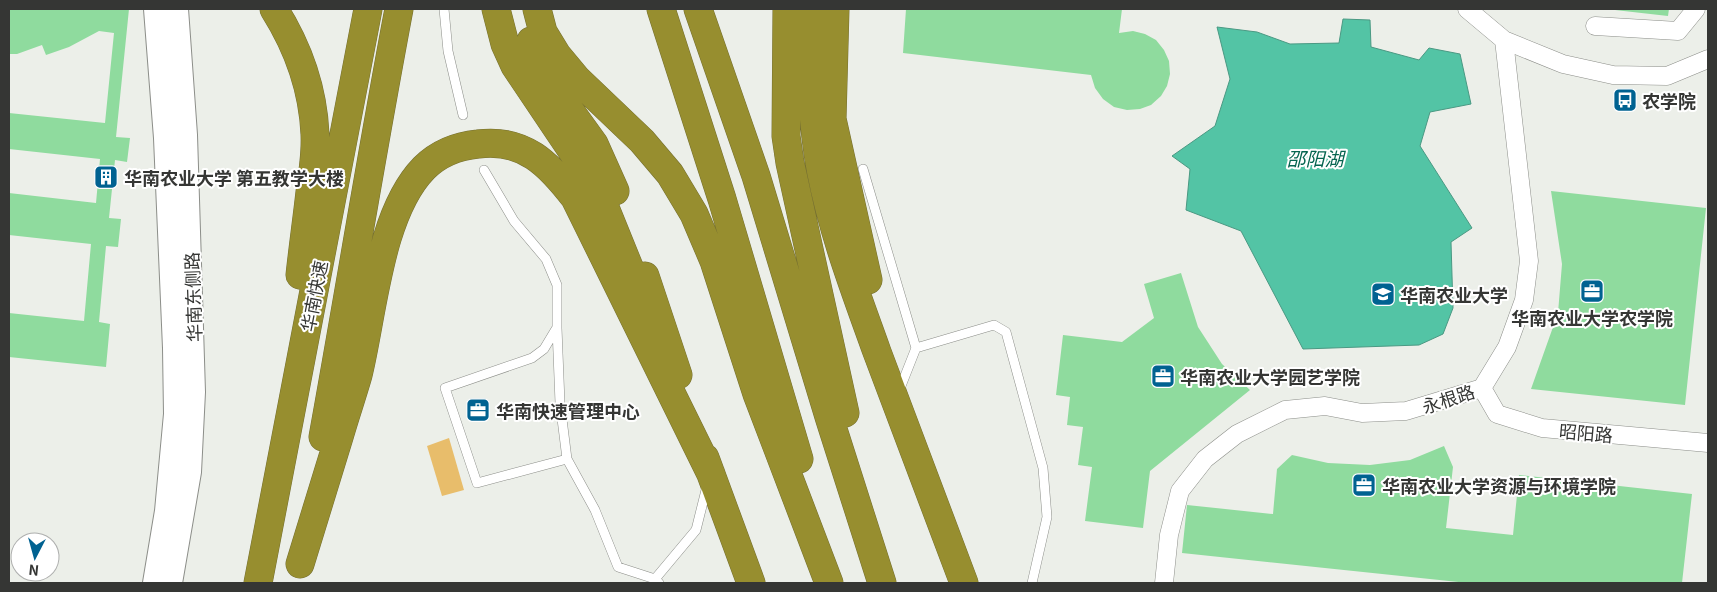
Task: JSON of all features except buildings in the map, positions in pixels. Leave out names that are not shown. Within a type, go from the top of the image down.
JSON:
[{"type":"highway","points":[[260,571],[310,196],[315,136],[314,114],[302,63],[290,35],[274,9]]},
{"type":"highway","name":"华南快速","points":[[260,571],[368,9]]},
{"type":"highway","name":"华南快速","points":[[298,573],[341,342],[374,139],[399,9]]},
{"type":"highway","points":[[496,9],[505,44],[515,66],[597,188],[711,474],[751,583]]},
{"type":"highway","points":[[521,9],[528,35],[537,56],[568,108],[594,144],[622,210],[711,474],[737,583]]},
{"type":"highway","points":[[537,9],[543,32],[557,55],[577,79],[642,141],[670,174],[694,214],[714,261],[757,394],[829,583]]},
{"type":"highway","points":[[661,9],[722,199],[837,583]]},
{"type":"highway","points":[[698,9],[756,176],[882,583]]},
{"type":"highway","points":[[786,9],[786,136],[790,163],[882,583]]},
{"type":"highway","points":[[810,9],[822,80]]},
{"type":"highway","points":[[835,9],[835,49],[822,80],[815,126],[830,215],[853,285],[964,583]]},
{"type":"highway","points":[[298,573],[358,375],[383,252],[393,220],[407,191],[424,168],[440,155],[464,146],[488,143],[514,146],[539,159],[556,174],[575,198],[711,474]]},
{"type":"highway","points":[[895,400],[950,583]]},
{"type":"street","name":"华南东侧路","points":[[155,9],[176,137]]},
{"type":"street","name":"华南东侧路","points":[[163,579],[166,511],[175,414],[177,9]]},
{"type":"street","points":[[1467,9],[1504,40],[1563,64],[1613,75],[1667,76],[1708,59]]},
{"type":"street","points":[[1595,26],[1678,31],[1696,9]]},
{"type":"street","name":"永根路","points":[[1164,583],[1170,535],[1180,491],[1205,459],[1237,434],[1285,410],[1325,406],[1362,413],[1406,411],[1482,388],[1507,347],[1518,319],[1524,300],[1529,261],[1504,40]]},
{"type":"street","name":"昭阳路","points":[[1482,388],[1497,414],[1542,428],[1708,443]]},
{"type":"lane","points":[[444,9],[448,51],[463,115]]},
{"type":"lane","points":[[863,169],[916,348],[895,400]]},
{"type":"lane","points":[[484,170],[514,221],[546,259],[557,284],[560,403],[567,459],[595,510],[618,567],[657,581],[696,530],[711,474]]},
{"type":"lane","points":[[916,348],[994,325],[1006,332],[1043,468],[1047,517],[1032,583]]},
{"type":"lane","points":[[557,328],[544,349],[532,358],[445,388],[477,483],[567,459]]},
{"type":"shaded area","points":[[449,438],[464,490],[442,496],[427,446]]},
{"type":"water","name":"邵阳湖","points":[[1343,19],[1370,20],[1371,47],[1419,60],[1429,48],[1460,54],[1471,104],[1430,112],[1420,146],[1472,228],[1451,242],[1453,308],[1443,334],[1419,345],[1303,349],[1241,231],[1186,210],[1190,169],[1172,156],[1215,126],[1230,79],[1217,27],[1257,32],[1290,44],[1339,43]]},
{"type":"place","name":"农学院","points":[[1625,100]]},
{"type":"place","name":"华南农业大学 第五教学大楼","points":[[106,177]]},
{"type":"place","name":"华南农业大学农学院","points":[[1592,291]]},
{"type":"place","name":"华南农业大学","points":[[1383,294]]},
{"type":"place","name":"华南农业大学园艺学院","points":[[1163,376]]},
{"type":"place","name":"华南快速管理中心","points":[[478,410]]},
{"type":"place","name":"华南农业大学资源与环境学院","points":[[1364,485]]}]
